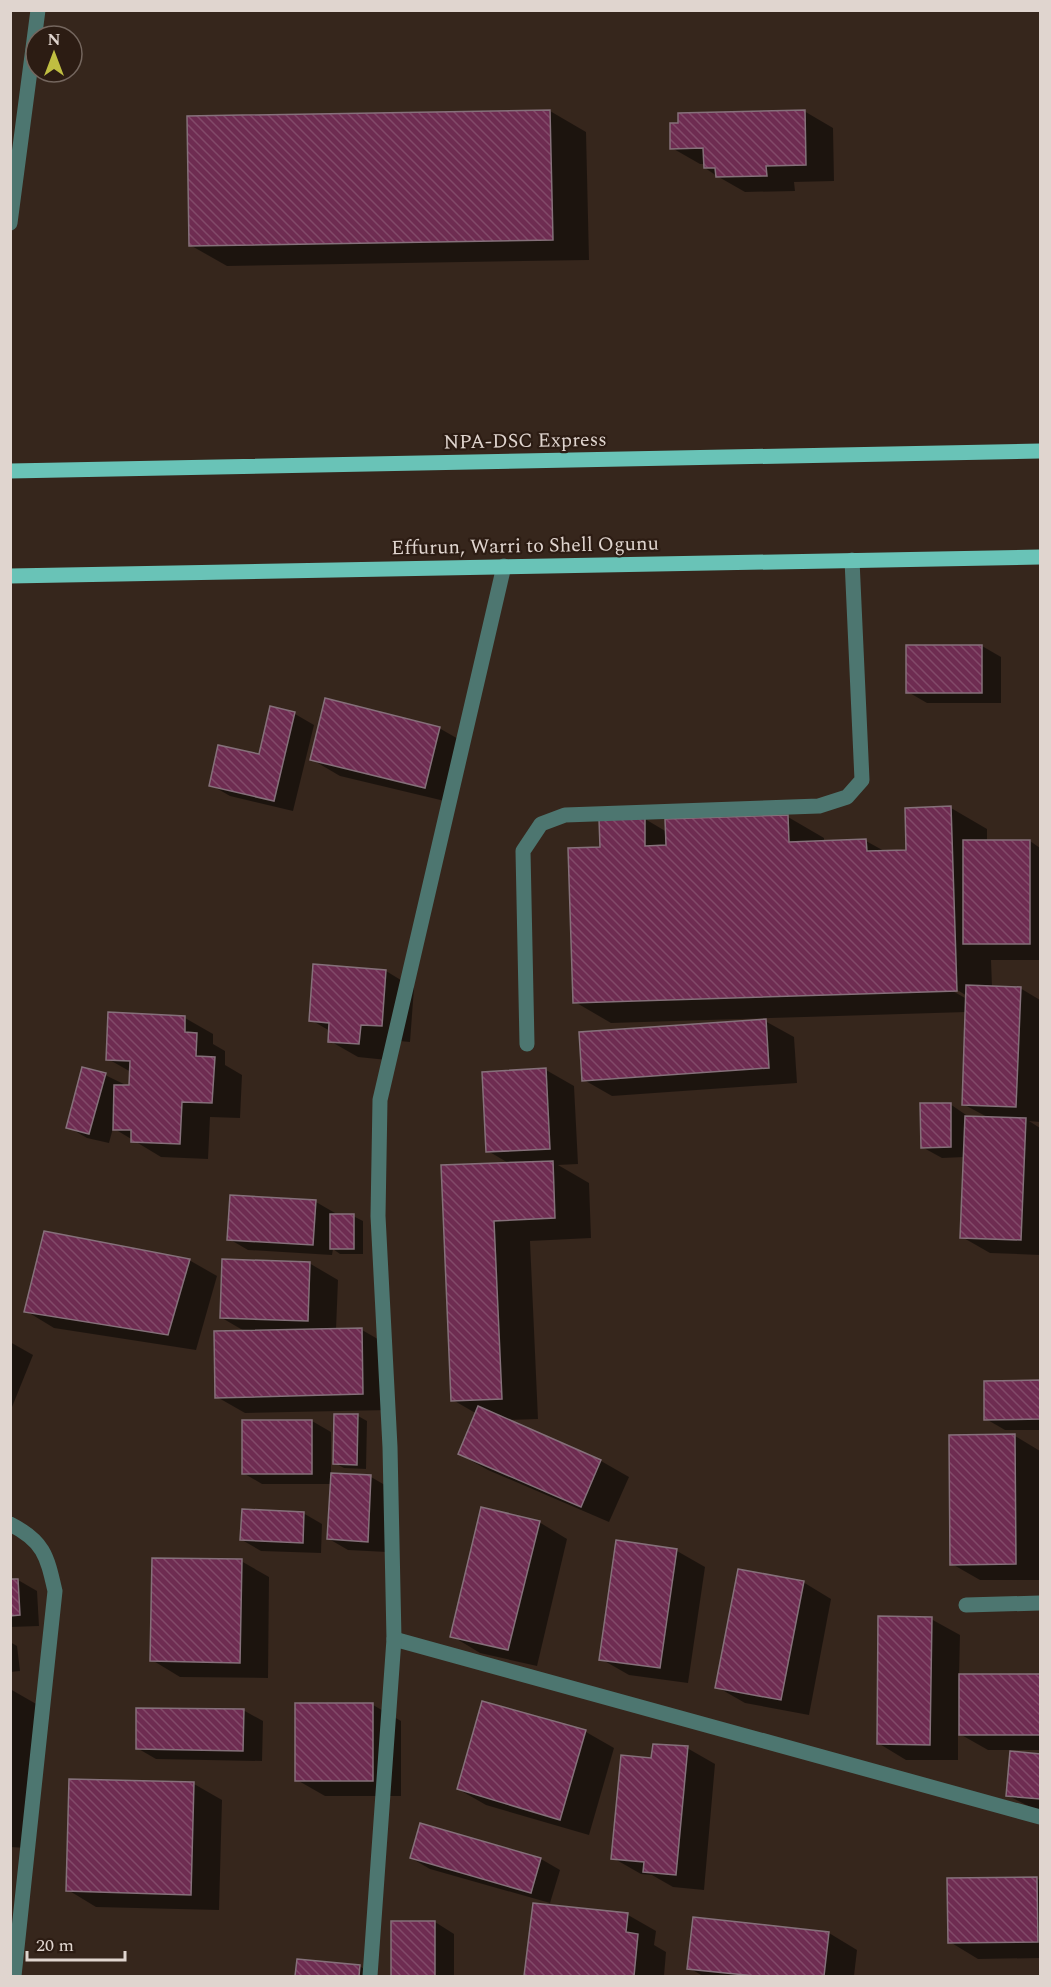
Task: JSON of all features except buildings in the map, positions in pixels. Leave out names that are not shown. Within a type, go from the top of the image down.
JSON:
[{"type":"main road","name":"NPA-DSC Express","points":[[10,471],[1041,451]]},
{"type":"main road","name":"Effurun, Warri to Shell Ogunu","points":[[10,576],[1041,557]]},
{"type":"street","points":[[10,223],[38,10]]},
{"type":"street","points":[[527,1044],[524,851],[541,824],[565,815],[819,806],[847,797],[862,780],[852,560]]},
{"type":"street","points":[[370,1977],[394,1639],[390,1447],[378,1216],[380,1100],[504,566]]},
{"type":"street","points":[[10,1524],[28,1533],[47,1556],[55,1591],[14,1977]]},
{"type":"street","points":[[966,1605],[1041,1603]]},
{"type":"street","points":[[394,1639],[1041,1817]]}]
